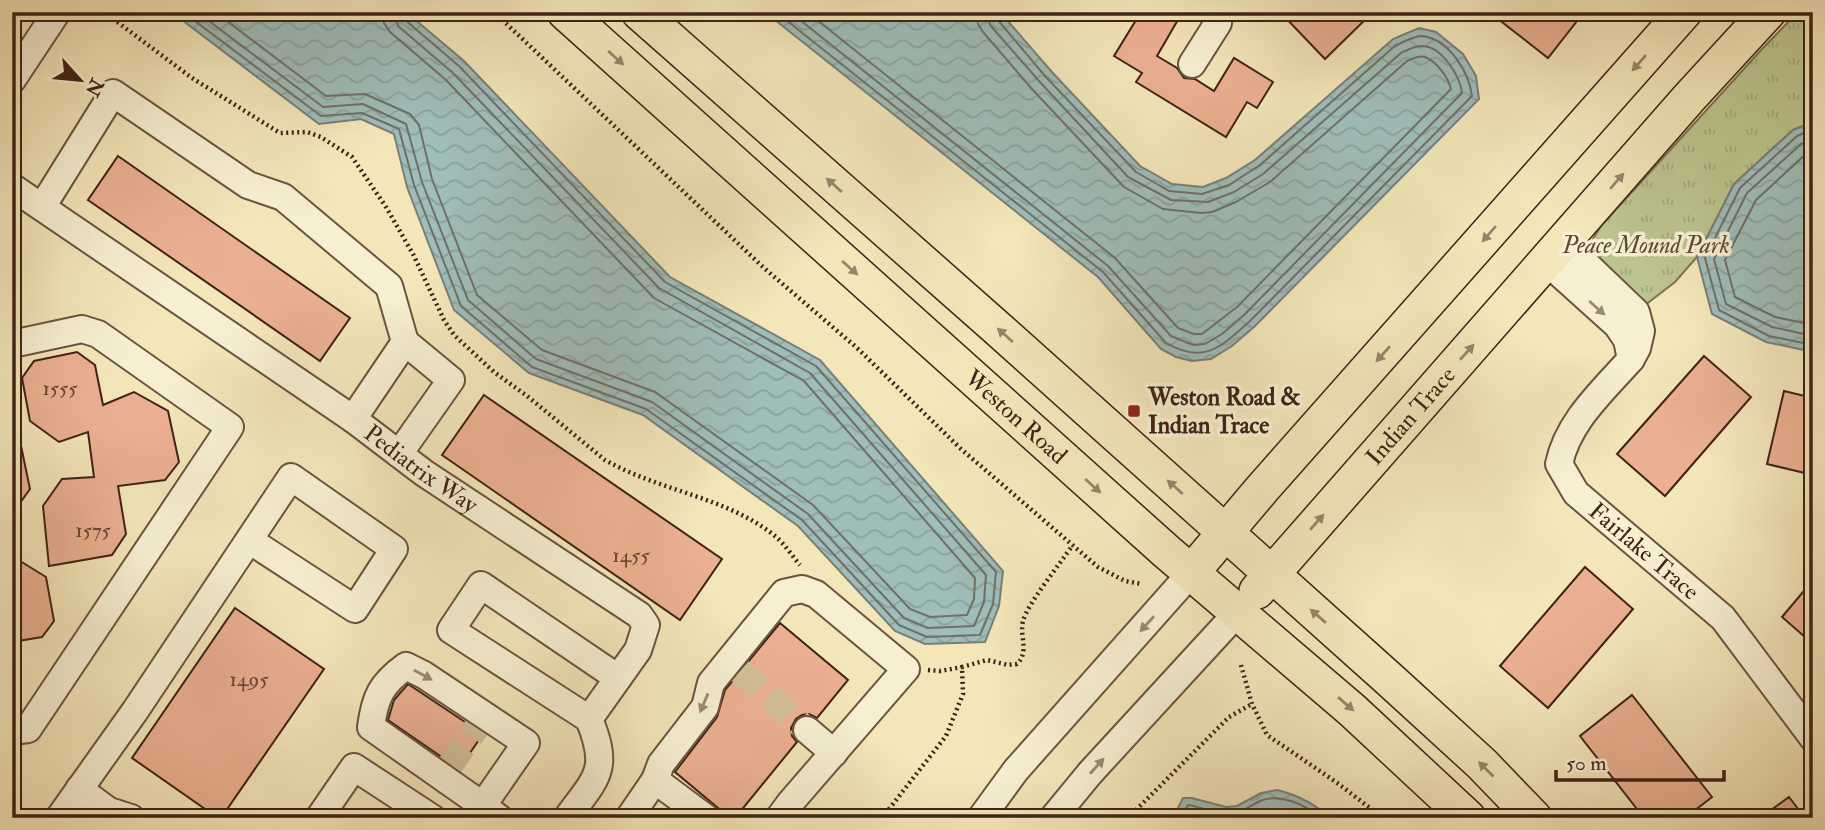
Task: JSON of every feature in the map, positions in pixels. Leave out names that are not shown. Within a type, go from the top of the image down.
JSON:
[{"type":"main road","name":"Weston Road","points":[[565,12],[1191,573],[1370,726],[1468,818]]},
{"type":"main road","points":[[639,12],[1272,574],[1482,764],[1534,818]]},
{"type":"main road","points":[[1191,573],[1684,12]]},
{"type":"main road","name":"Indian Trace","points":[[1238,612],[1768,12]]},
{"type":"street","points":[[12,80],[57,12]]},
{"type":"street","points":[[1192,64],[1218,23],[1219,12]]},
{"type":"street","points":[[42,207],[113,93],[248,185],[283,197],[389,286],[405,342],[451,380],[399,454]]},
{"type":"street","name":"Pediatrix Way","points":[[12,187],[353,419],[424,473],[639,615],[646,625],[638,650],[589,719]]},
{"type":"street","name":"Fairlake Trace","points":[[1555,253],[1617,326],[1627,340],[1631,359],[1578,419],[1563,446],[1559,464],[1576,493],[1723,618],[1813,738]]},
{"type":"street","points":[[12,344],[82,329],[98,334],[230,427],[28,729],[12,731]]},
{"type":"street","points":[[353,419],[405,342]]},
{"type":"street","points":[[59,818],[135,711],[249,540],[291,477],[394,548],[355,609],[249,540]]},
{"type":"street","points":[[981,818],[1016,770],[1191,573]]},
{"type":"street","points":[[567,818],[595,780],[601,764],[598,742],[589,719],[451,630],[481,585],[618,678]]},
{"type":"street","points":[[629,818],[655,780],[661,764],[705,707],[711,683],[784,593],[802,589],[816,594],[880,646],[913,668],[834,753],[779,818]]},
{"type":"street","points":[[740,670],[737,668],[775,620],[791,606],[801,603],[810,607],[850,641],[862,646],[880,646]]},
{"type":"street","name":"Indian Trace","points":[[1053,818],[1099,763],[1238,612]]},
{"type":"street","points":[[406,666],[424,675],[481,721],[526,743],[485,814],[446,773],[371,727],[374,702],[389,678],[406,666]]},
{"type":"street","points":[[807,730],[834,753]]},
{"type":"street","points":[[319,818],[354,767],[432,818]]},
{"type":"street","points":[[655,780],[706,818]]},
{"type":"street","points":[[79,789],[109,811],[131,818]]},
{"type":"path","points":[[104,12],[192,78],[281,132],[307,132],[321,136],[352,157],[386,207],[413,254],[444,320],[469,351],[605,460],[652,483],[745,517],[776,537],[807,574]]},
{"type":"path","points":[[495,12],[764,268],[856,347],[961,449],[1072,546],[1113,576],[1142,584]]},
{"type":"path","points":[[913,668],[940,671],[987,660],[1008,665],[1017,664],[1024,651],[1023,621],[1072,546]]},
{"type":"path","points":[[1241,665],[1252,704],[1267,735],[1383,818]]},
{"type":"path","points":[[882,818],[946,736],[963,694],[962,667]]},
{"type":"path","points":[[1128,818],[1229,717],[1252,704]]},
{"type":"green space","name":"Peace Mound Park","points":[[1798,12],[1813,12],[1813,122],[1793,130],[1734,184],[1697,257],[1675,282],[1636,312],[1590,251],[1593,239],[1601,226]]},
{"type":"water","points":[[174,12],[406,12],[464,61],[670,277],[820,360],[1003,571],[999,606],[985,642],[925,644],[895,631],[798,526],[643,415],[529,373],[454,310],[407,187],[394,134],[361,119],[319,124]]},
{"type":"water","points":[[765,12],[1000,12],[1140,166],[1172,184],[1203,187],[1226,178],[1255,160],[1393,39],[1419,28],[1436,32],[1463,54],[1476,76],[1479,99],[1255,326],[1232,346],[1211,359],[1192,361],[1161,349],[1098,277]]},
{"type":"water","points":[[1813,122],[1813,352],[1766,342],[1712,314],[1697,257],[1734,184],[1793,130]]},
{"type":"water","points":[[1277,790],[1305,800],[1330,818],[1179,818],[1177,810],[1183,798],[1226,807],[1237,806],[1261,793]]},
{"type":"building","points":[[1141,12],[1169,12],[1179,18],[1157,56],[1177,68],[1184,78],[1195,79],[1214,91],[1234,58],[1273,82],[1257,108],[1247,102],[1226,137],[1136,82],[1142,73],[1114,56]]},
{"type":"building","points":[[1280,12],[1373,12],[1325,59]]},
{"type":"building","points":[[1489,12],[1584,12],[1548,58]]},
{"type":"building","points":[[118,156],[350,318],[320,361],[88,200]]},
{"type":"building","points":[[77,352],[95,365],[103,405],[134,392],[168,411],[179,462],[165,480],[118,486],[126,534],[112,555],[49,566],[43,506],[62,479],[94,477],[88,432],[59,442],[30,421],[22,378],[34,361]]},
{"type":"building","points":[[1704,356],[1751,397],[1665,496],[1617,454]]},
{"type":"building","points":[[1784,391],[1813,398],[1813,475],[1767,464]]},
{"type":"building","points":[[484,395],[722,559],[680,620],[442,455]]},
{"type":"building","points":[[20,441],[30,489],[12,514],[12,442]]},
{"type":"building","points":[[12,556],[46,577],[54,621],[42,637],[12,642]]},
{"type":"building","points":[[1585,567],[1633,609],[1548,708],[1500,666]]},
{"type":"building","points":[[1813,580],[1813,644],[1782,617]]},
{"type":"building","points":[[235,608],[324,669],[221,818],[218,818],[132,758]]},
{"type":"building","points":[[780,623],[848,680],[817,718],[809,714],[796,719],[791,728],[792,736],[797,742],[735,818],[730,818],[675,772],[717,717],[725,690]]},
{"type":"building","points":[[408,684],[483,734],[459,769],[388,720],[394,700]]},
{"type":"building","points":[[1632,695],[1712,797],[1685,818],[1644,818],[1580,736]]},
{"type":"building","points":[[1789,797],[1805,818],[1760,818]]},
{"type":"tunnel","points":[[740,671],[807,730]]},
{"type":"tunnel","points":[[448,768],[477,727]]},
{"type":"place","name":"Weston Road & Indian Trace","points":[[1134,411]]}]
